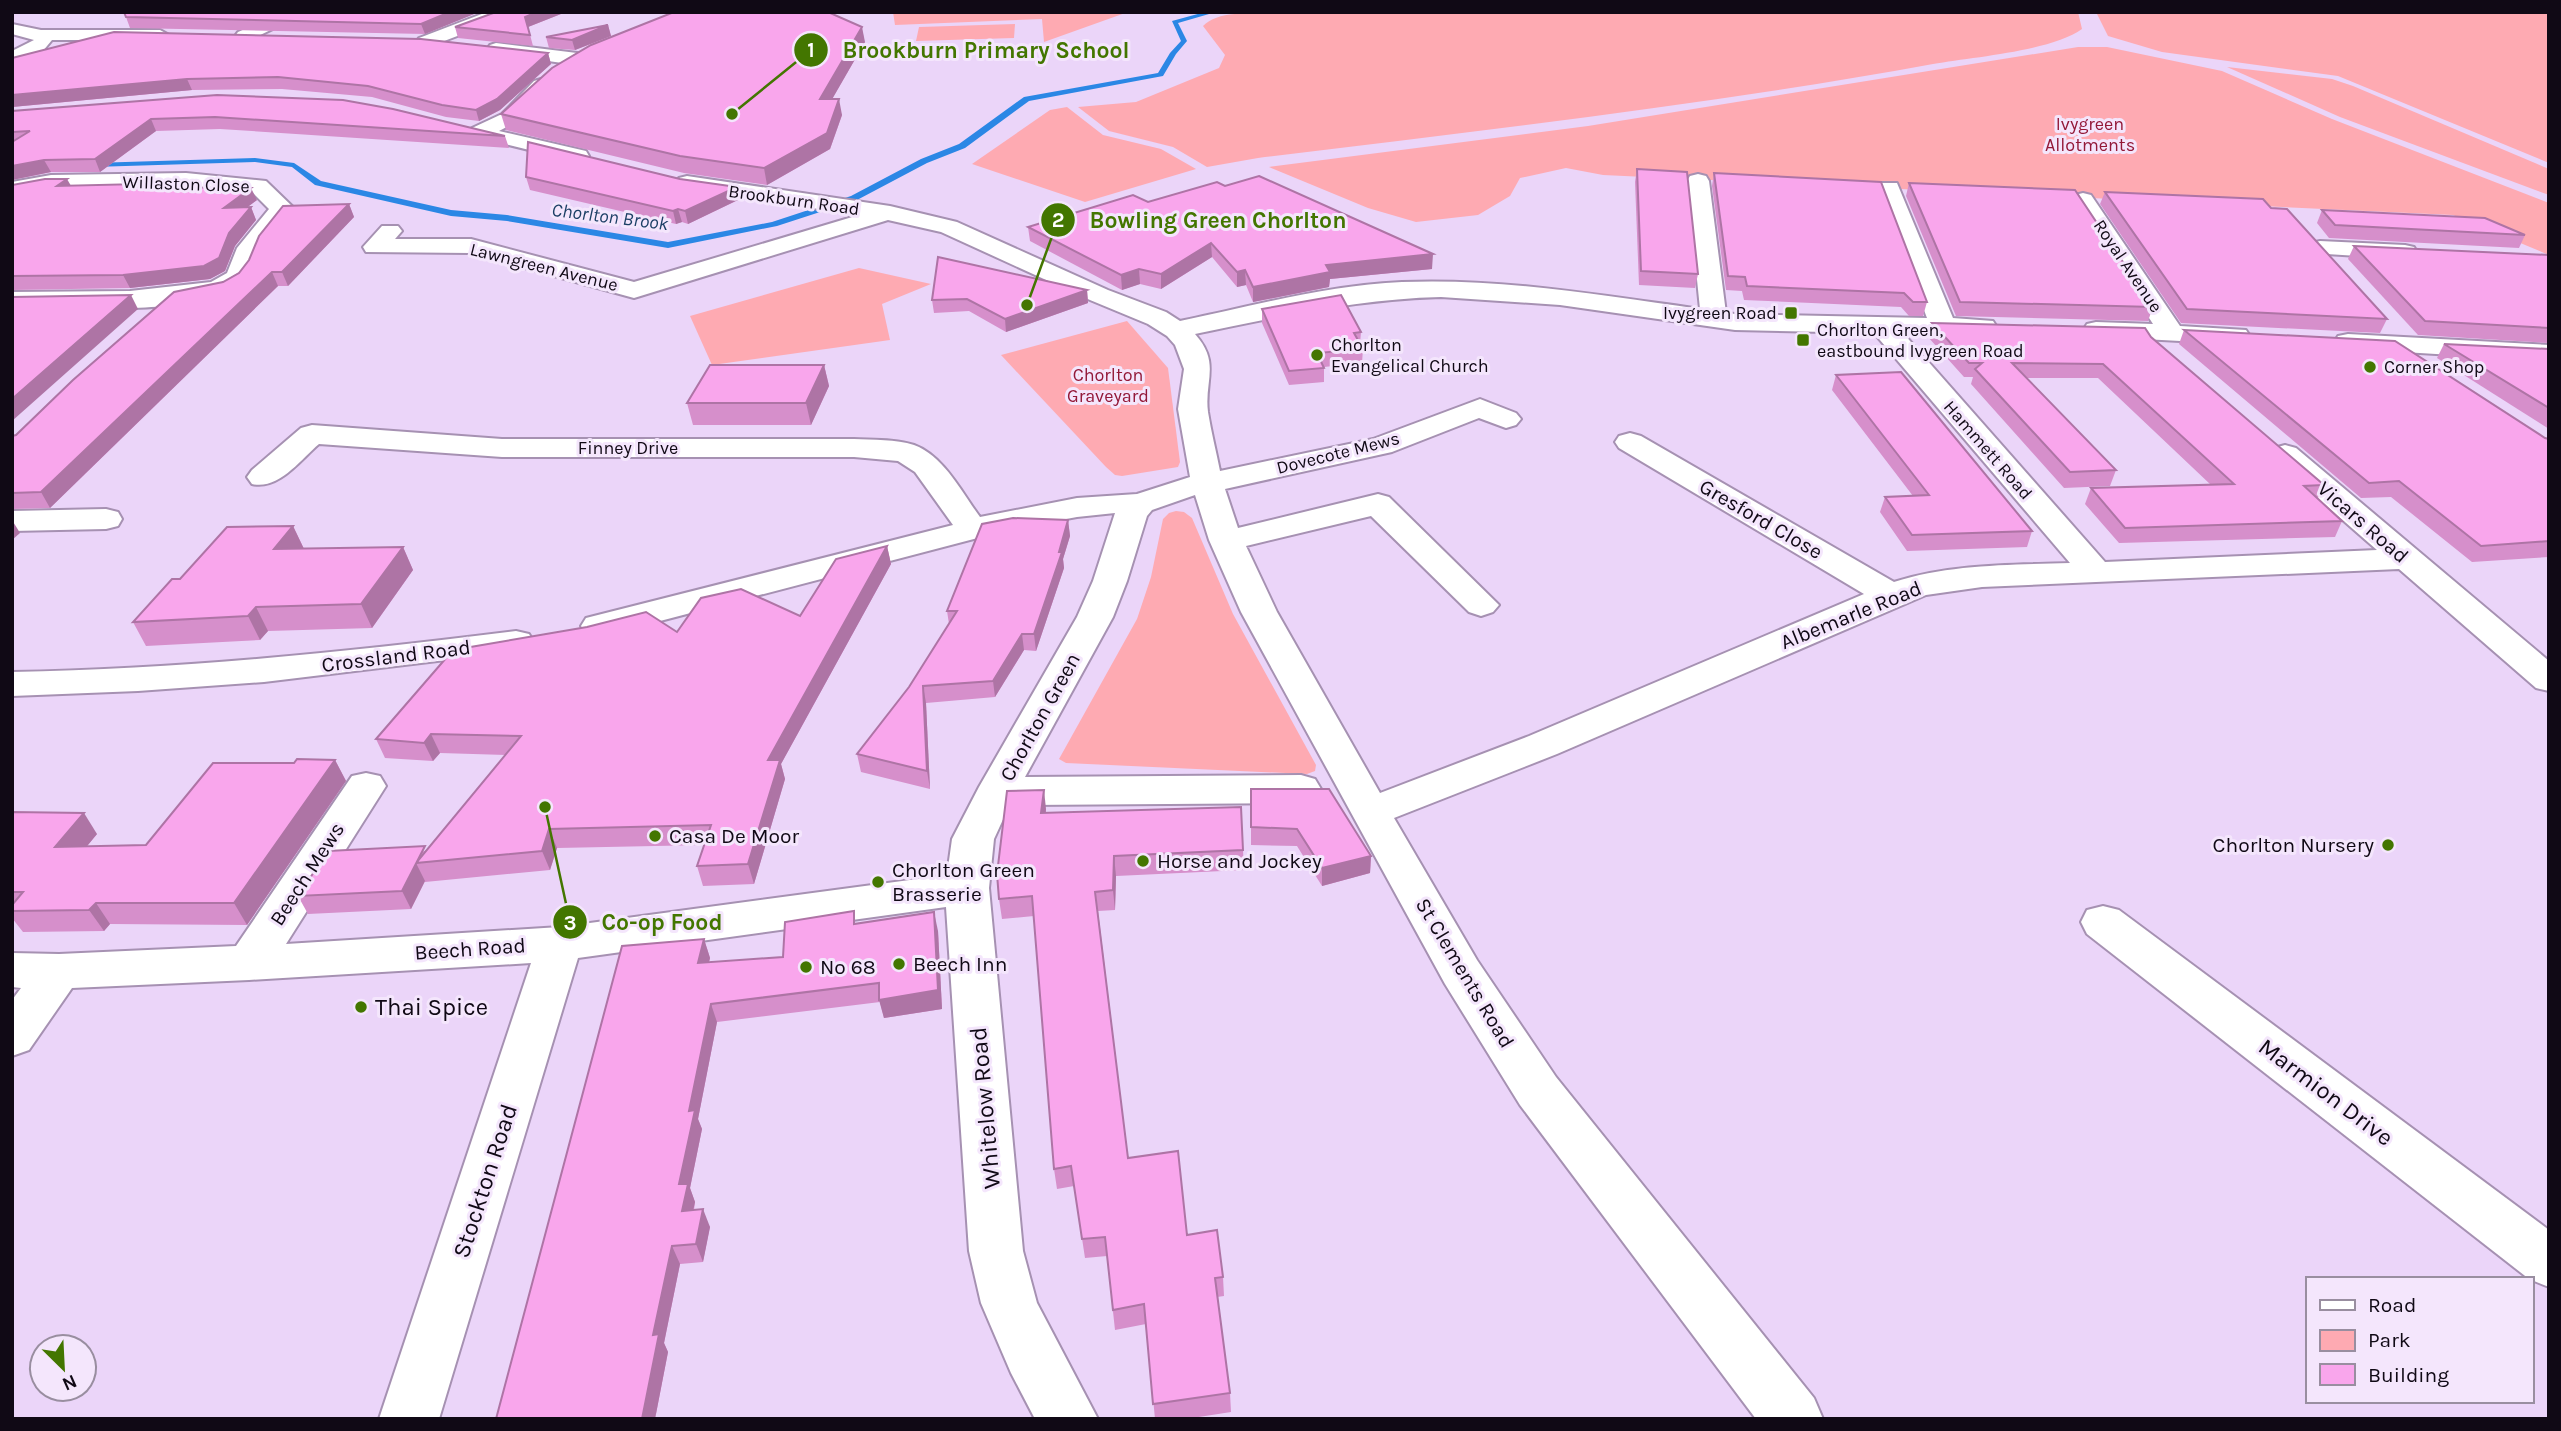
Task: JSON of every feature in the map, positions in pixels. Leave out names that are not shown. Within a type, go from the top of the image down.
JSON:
[{"type":"street","points":[[282,37],[238,36],[300,12]]},
{"type":"street","points":[[479,132],[509,118],[555,72],[584,57],[418,41],[504,12]]},
{"type":"street","points":[[69,33],[108,17]]},
{"type":"street","points":[[12,29],[41,34],[177,35]]},
{"type":"street","points":[[12,58],[36,48],[43,41],[41,34]]},
{"type":"street","points":[[458,127],[600,162]]},
{"type":"street","name":"Brookburn Road","points":[[667,178],[710,188],[922,219],[970,236],[1098,295],[1147,314],[1176,330],[1188,342],[1198,369],[1193,409],[1207,483]]},
{"type":"street","points":[[1698,181],[1714,319]]},
{"type":"street","name":"Willaston Close","points":[[12,189],[51,182],[210,182],[258,186],[282,208],[246,255],[234,280],[206,292],[172,297]]},
{"type":"street","points":[[1889,188],[1942,326]]},
{"type":"street","name":"Royal Avenue","points":[[2083,200],[2166,342]]},
{"type":"street","name":"Lawngreen Avenue","points":[[390,231],[375,247],[471,246],[634,290],[890,213]]},
{"type":"street","points":[[2303,229],[2344,275]]},
{"type":"street","points":[[2320,248],[2428,253]]},
{"type":"street","points":[[1176,330],[1314,300],[1398,290],[1441,289],[1560,297],[1758,323],[2011,328]]},
{"type":"street","points":[[12,300],[172,297]]},
{"type":"street","points":[[141,324],[172,297]]},
{"type":"street","name":"Hammett Road","points":[[1882,326],[2096,572]]},
{"type":"street","points":[[2067,330],[2166,342],[2264,338]]},
{"type":"street","points":[[2397,336],[2405,353],[2438,375]]},
{"type":"street","points":[[2317,340],[2397,336],[2549,352]]},
{"type":"street","name":"Dovecote Mews","points":[[1207,483],[1381,446],[1480,408],[1506,419]]},
{"type":"street","name":"Finney Drive","points":[[263,477],[312,434],[502,449],[854,448],[905,452],[926,465],[973,530]]},
{"type":"street","name":"Vicars Road","points":[[2266,437],[2549,680]]},
{"type":"street","name":"Gresford Close","points":[[1630,442],[1891,595]]},
{"type":"street","points":[[1141,503],[1174,490],[1207,483]]},
{"type":"street","name":"St Clements Road","points":[[1207,483],[1226,540],[1259,612],[1461,972],[1538,1091],[1793,1419]]},
{"type":"street","name":"Crossland Road","points":[[12,684],[219,675],[388,658],[558,635],[973,530],[1115,502],[1141,503]]},
{"type":"street","name":"Chorlton Green","points":[[1141,503],[1131,514],[1110,581],[1095,617],[999,788],[1028,791],[1325,789],[1361,797]]},
{"type":"street","points":[[1226,540],[1270,532],[1378,504],[1481,605]]},
{"type":"street","points":[[12,521],[106,519]]},
{"type":"street","name":"Albemarle Road","points":[[1361,797],[1390,805],[1543,744],[1891,595],[1951,580],[2406,559]]},
{"type":"street","name":"Beech Mews","points":[[249,963],[366,786]]},
{"type":"street","name":"Whitelow Road","points":[[999,788],[973,839],[967,888],[996,1251],[1013,1313],[1031,1354],[1068,1419]]},
{"type":"street","name":"Beech Road","points":[[12,970],[59,971],[249,963],[560,944],[967,888]]},
{"type":"street","name":"Marmion Drive","points":[[2103,922],[2549,1262]]},
{"type":"street","name":"Stockton Road","points":[[409,1419],[560,944]]},
{"type":"street","points":[[12,1037],[59,971]]},
{"type":"green space","points":[[893,12],[1128,12],[1044,42],[1042,19],[895,25]]},
{"type":"green space","points":[[2078,12],[2082,29],[2069,37],[2032,48],[1849,79],[1596,116],[1258,158],[1207,167],[1173,147],[1109,131],[1078,107],[1136,102],[1219,68],[1225,55],[1203,26],[1219,17],[1239,13]]},
{"type":"green space","points":[[2096,12],[2549,12],[2549,163],[2338,76],[2162,52],[2108,36]]},
{"type":"green space","points":[[1015,24],[1014,38],[916,41],[919,27]]},
{"type":"green space","name":"Ivygreen Allotments","points":[[2078,47],[2107,47],[2222,71],[2332,119],[2549,203],[2549,255],[2453,215],[1603,175],[1566,168],[1520,178],[1510,196],[1478,215],[1416,222],[1368,208],[1269,167],[1588,126]]},
{"type":"green space","points":[[2227,67],[2332,79],[2353,86],[2549,169],[2549,195],[2340,117]]},
{"type":"green space","points":[[1067,107],[1103,135],[1161,149],[1196,169],[1085,202],[972,164],[1050,110]]},
{"type":"green space","points":[[859,268],[931,284],[882,304],[890,340],[712,365],[690,316]]},
{"type":"green space","name":"Chorlton Graveyard","points":[[1127,321],[1168,368],[1180,462],[1178,467],[1122,476],[1115,475],[1106,467],[1001,355]]},
{"type":"green space","points":[[1176,511],[1184,512],[1192,518],[1233,614],[1316,765],[1315,771],[1307,774],[1066,763],[1059,759],[1137,619],[1151,577],[1163,519]]},
{"type":"building","points":[[124,12],[450,12],[421,24],[126,17]]},
{"type":"building","points":[[496,12],[537,12],[525,17],[530,35],[455,27]]},
{"type":"building","points":[[674,12],[828,12],[862,27],[820,99],[839,99],[827,133],[764,168],[680,156],[501,114],[552,68],[591,45]]},
{"type":"building","points":[[608,25],[572,40],[546,37]]},
{"type":"building","points":[[114,32],[421,39],[548,53],[497,99],[476,110],[442,105],[368,86],[278,77],[187,79],[12,95],[12,58]]},
{"type":"building","points":[[217,95],[343,100],[505,136],[215,117],[151,119],[95,159],[44,160],[12,166],[12,142],[30,131],[12,132],[12,111]]},
{"type":"building","points":[[528,142],[680,179],[737,187],[685,211],[673,211],[526,177]]},
{"type":"building","points":[[1637,169],[1687,172],[1698,274],[1641,271]]},
{"type":"building","points":[[1714,173],[1881,182],[1927,302],[1913,302],[1904,293],[1747,286],[1745,277],[1728,276]]},
{"type":"building","points":[[1259,176],[1433,254],[1326,265],[1330,272],[1253,287],[1245,270],[1237,272],[1211,243],[1161,274],[1139,269],[1121,275],[1028,227],[1133,195],[1148,202],[1217,182],[1225,186]]},
{"type":"building","points":[[45,179],[67,179],[57,186],[139,184],[136,187],[251,188],[224,208],[251,207],[229,233],[219,258],[204,266],[123,275],[12,276],[12,185]]},
{"type":"building","points":[[1909,183],[2075,190],[2153,307],[1960,302]]},
{"type":"building","points":[[2105,192],[2263,199],[2271,208],[2287,209],[2387,319],[2187,309]]},
{"type":"building","points":[[349,204],[282,272],[272,272],[41,492],[12,493],[12,436],[174,292],[223,282],[239,273],[249,260],[259,236],[283,206]]},
{"type":"building","points":[[2322,210],[2485,218],[2525,235],[2335,225]]},
{"type":"building","points":[[2354,246],[2549,255],[2549,328],[2425,321]]},
{"type":"building","points":[[938,257],[1087,290],[1005,319],[967,299],[932,300]]},
{"type":"building","points":[[131,295],[12,399],[12,297]]},
{"type":"building","points":[[1341,295],[1361,332],[1354,333],[1363,349],[1317,353],[1324,368],[1289,371],[1262,309]]},
{"type":"building","points":[[1932,323],[2145,328],[2151,337],[2324,485],[2304,486],[2342,521],[2125,528],[2091,488],[2234,484],[2103,364],[2012,363],[2116,470],[2070,472],[1975,369],[1982,363],[1969,363]]},
{"type":"building","points":[[2184,330],[2395,341],[2549,439],[2549,541],[2481,546],[2399,481],[2369,483]]},
{"type":"building","points":[[2444,344],[2549,349],[2549,408]]},
{"type":"building","points":[[710,365],[824,365],[806,403],[687,403]]},
{"type":"building","points":[[1901,372],[2032,531],[1912,535],[1885,497],[1929,495],[1836,375]]},
{"type":"building","points":[[1013,518],[1068,520],[1059,552],[1062,552],[1034,634],[1022,634],[993,681],[923,686],[927,771],[857,754],[909,687],[957,611],[947,611],[982,524]]},
{"type":"building","points":[[293,526],[274,549],[403,547],[361,604],[256,607],[248,616],[133,622],[172,579],[180,579],[227,527]]},
{"type":"building","points":[[887,546],[768,760],[780,760],[748,864],[697,866],[711,825],[549,829],[542,851],[416,863],[521,736],[431,734],[424,743],[376,739],[453,650],[587,627],[646,612],[677,632],[701,598],[741,589],[800,616],[836,559]]},
{"type":"building","points":[[297,759],[335,760],[234,903],[96,903],[89,910],[12,911],[12,905],[23,892],[12,892],[12,812],[84,813],[55,847],[146,845],[213,763],[294,763]]},
{"type":"building","points":[[1251,789],[1329,789],[1371,856],[1322,868],[1297,829],[1251,827]]},
{"type":"building","points":[[1044,790],[1041,813],[1241,807],[1243,850],[1114,856],[1113,890],[1095,892],[1128,1158],[1178,1151],[1187,1235],[1217,1230],[1223,1277],[1215,1278],[1230,1393],[1153,1404],[1144,1304],[1113,1310],[1105,1237],[1082,1239],[1071,1166],[1054,1169],[1032,896],[999,899],[997,874],[1007,791]]},
{"type":"building","points":[[425,846],[402,891],[298,896],[328,851]]},
{"type":"building","points":[[854,911],[854,924],[934,912],[938,990],[879,1000],[879,983],[711,1004],[689,1111],[695,1110],[679,1184],[688,1184],[682,1211],[703,1209],[696,1244],[672,1246],[653,1335],[659,1334],[642,1419],[496,1419],[622,946],[704,939],[698,963],[783,957],[785,922]]},
{"type":"waterway","name":"Chorlton Brook","points":[[93,165],[255,160],[294,165],[318,183],[451,213],[507,218],[668,245],[774,224],[854,198],[924,161],[962,146],[1027,99],[1161,75],[1173,53],[1184,41],[1174,22],[1213,12]]},
{"type":"place","name":"Brookburn Primary School","points":[[732,114]]},
{"type":"place","name":"Bowling Green Chorlton","points":[[1027,305]]},
{"type":"place","name":"Ivygreen Road","points":[[1791,313]]},
{"type":"place","name":"Chorlton Green, eastbound Ivygreen Road","points":[[1803,340]]},
{"type":"place","name":"Chorlton Evangelical Church","points":[[1317,355]]},
{"type":"place","name":"Corner Shop","points":[[2370,367]]},
{"type":"place","name":"Co-op Food","points":[[545,807]]},
{"type":"place","name":"Casa De Moor","points":[[655,836]]},
{"type":"place","name":"Chorlton Nursery","points":[[2388,845]]},
{"type":"place","name":"Horse and Jockey","points":[[1143,861]]},
{"type":"place","name":"Chorlton Green Brasserie","points":[[878,882]]},
{"type":"place","name":"Beech Inn","points":[[899,964]]},
{"type":"place","name":"No 68","points":[[806,967]]},
{"type":"place","name":"Thai Spice","points":[[361,1007]]}]
